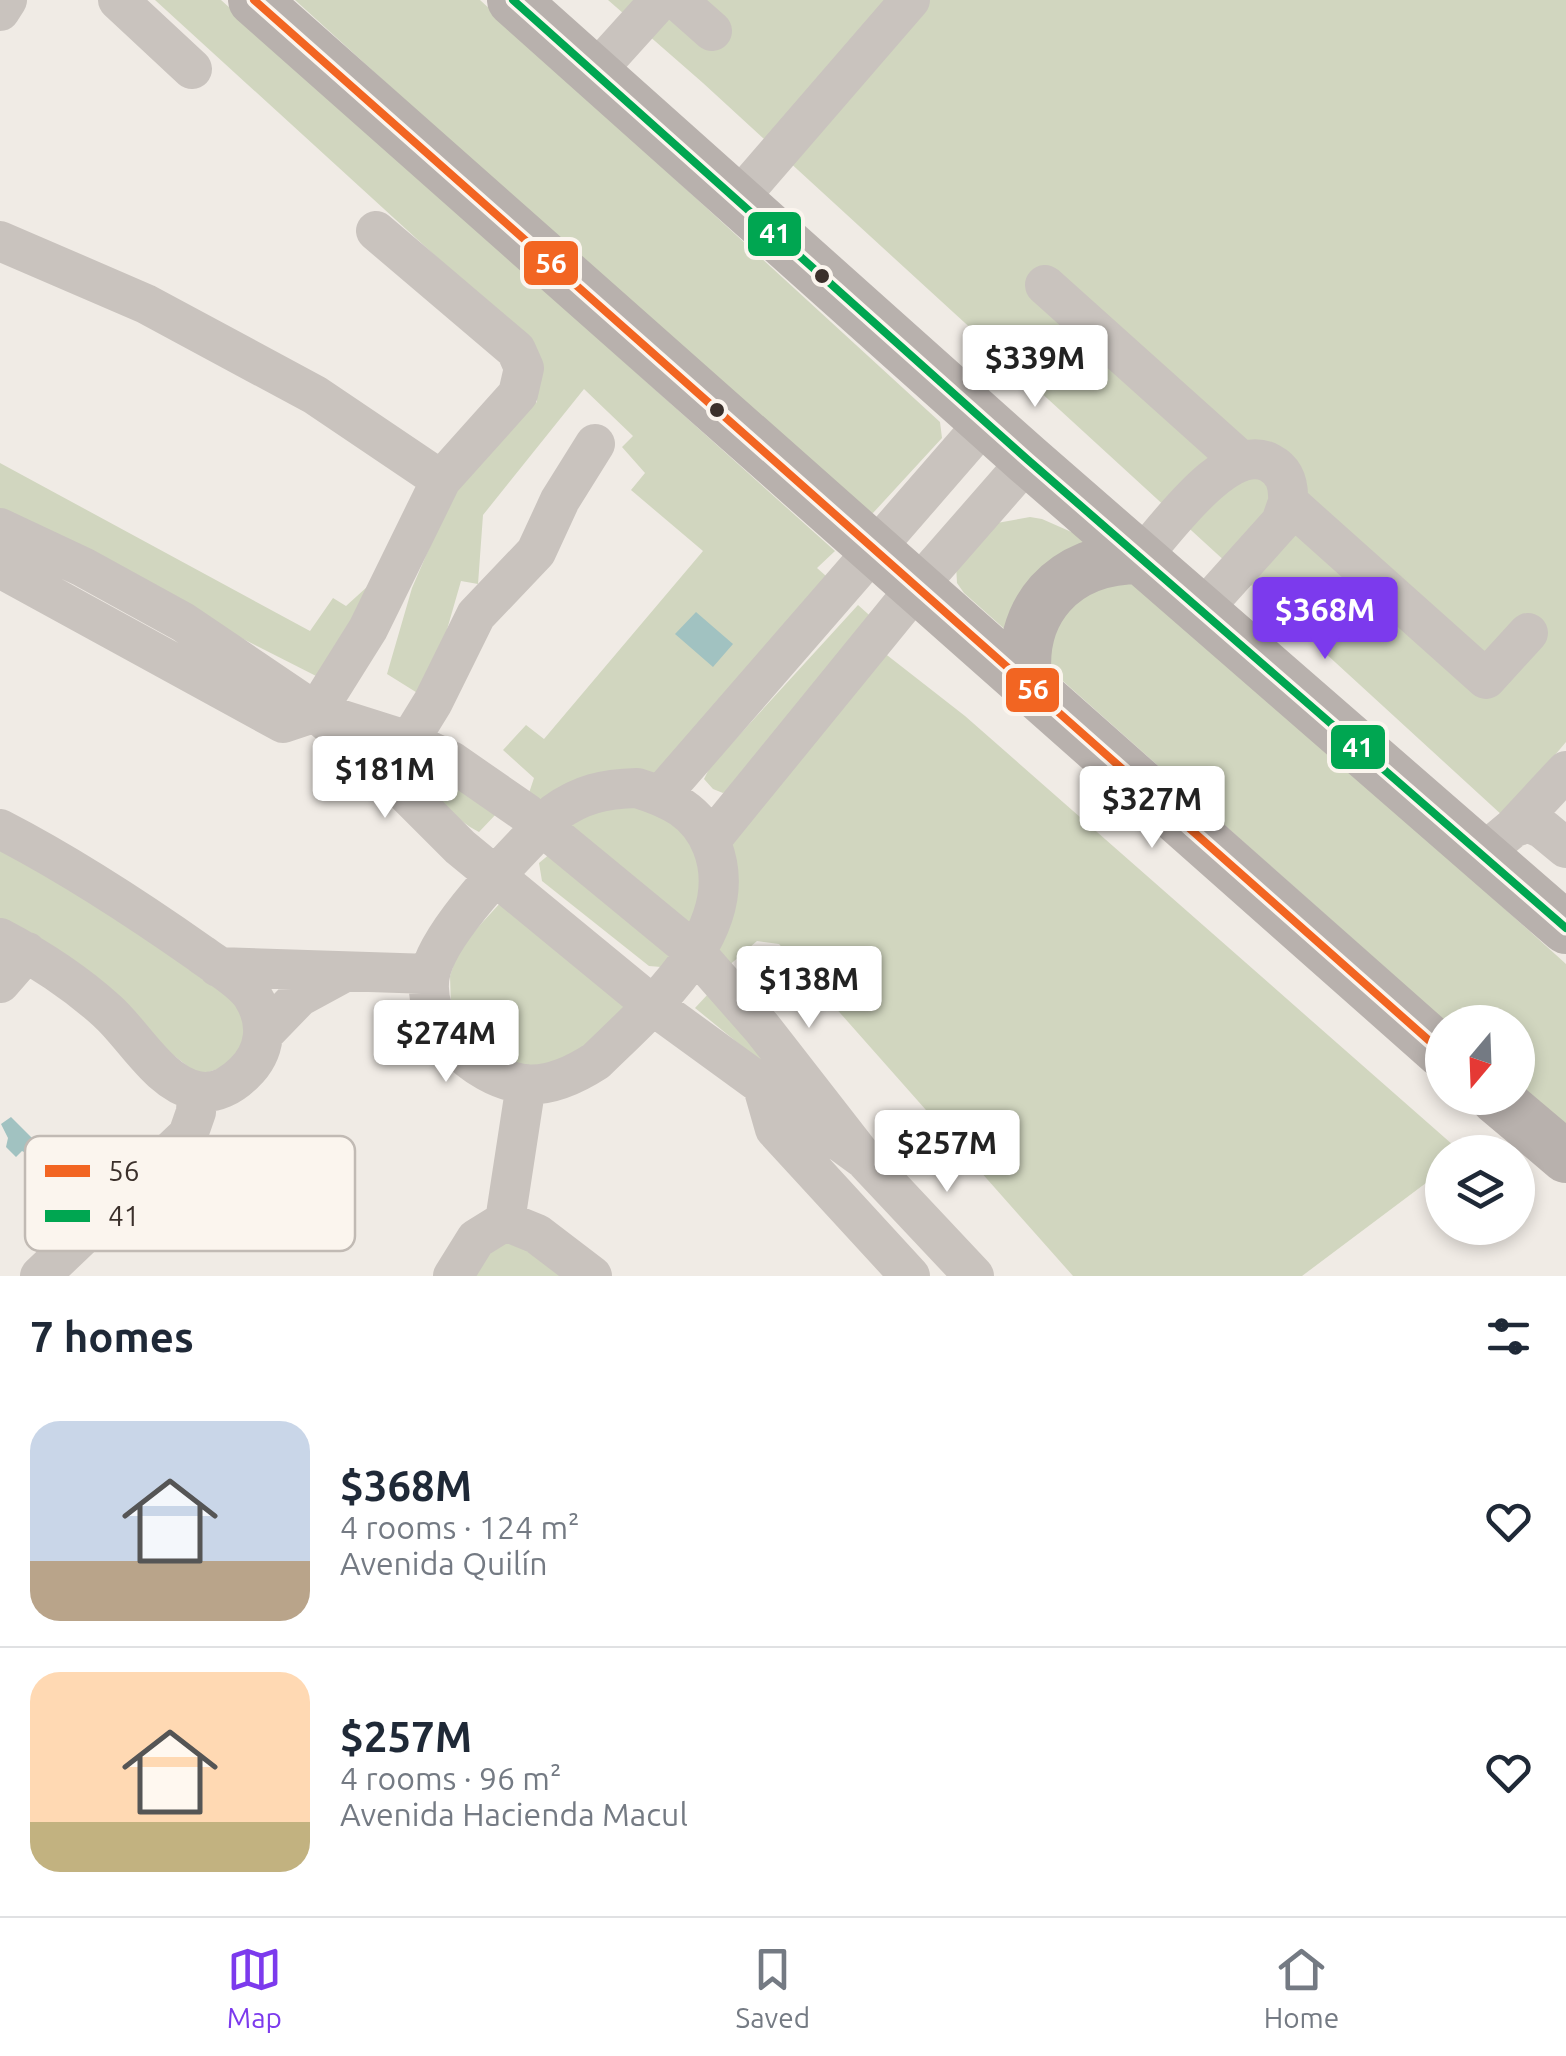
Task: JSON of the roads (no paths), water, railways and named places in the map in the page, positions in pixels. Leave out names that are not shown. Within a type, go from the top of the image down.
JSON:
[{"type":"main road","points":[[254,0],[1425,1037]]},
{"type":"main road","points":[[513,0],[1140,558],[1497,841],[1566,928]]},
{"type":"main road","points":[[1027,687],[1024,670],[1028,635],[1046,599],[1088,566],[1140,558]]},
{"type":"main road","points":[[1516,1115],[1566,1157]]},
{"type":"street","points":[[0,11],[7,0]]},
{"type":"street","points":[[118,0],[192,69]]},
{"type":"street","points":[[596,72],[660,0]]},
{"type":"street","points":[[677,0],[712,30]]},
{"type":"street","points":[[738,200],[910,0]]},
{"type":"street","points":[[316,712],[368,630],[441,480],[518,394],[524,368],[516,350],[376,231]]},
{"type":"street","points":[[0,241],[146,304],[298,386],[441,480]]},
{"type":"street","points":[[1045,285],[1240,460]]},
{"type":"street","points":[[660,795],[986,422]]},
{"type":"street","points":[[409,741],[476,614],[536,552],[560,500],[595,444]]},
{"type":"street","points":[[1140,558],[1219,472],[1251,458],[1275,465],[1289,490],[1280,522],[1202,610]]},
{"type":"street","points":[[710,840],[916,588],[1028,460]]},
{"type":"street","points":[[1288,502],[1486,679],[1528,633]]},
{"type":"street","points":[[0,528],[183,622],[316,712],[398,784],[460,847],[650,1004],[864,1159]]},
{"type":"street","points":[[0,568],[283,723],[316,712],[409,741],[451,761],[542,826],[696,953],[752,1016],[864,1159],[974,1276]]},
{"type":"street","points":[[1497,841],[1566,771]]},
{"type":"street","points":[[604,788],[636,788],[660,795],[698,820],[720,866],[722,886],[712,922],[696,953],[596,1061],[576,1074],[526,1084],[499,1078],[477,1066],[442,1027],[432,1004],[430,974],[445,937],[542,826],[573,800],[604,788]]},
{"type":"street","points":[[1497,841],[1528,822],[1566,848]]},
{"type":"street","points":[[0,830],[78,874],[218,966],[253,995],[266,1031]]},
{"type":"street","points":[[0,983],[13,945],[107,1011],[172,1080],[197,1092],[217,1091],[234,1083],[248,1070],[266,1031],[299,997],[345,972]]},
{"type":"street","points":[[218,966],[430,974]]},
{"type":"street","points":[[506,1221],[526,1084]]},
{"type":"street","points":[[763,1087],[775,1129],[910,1276]]},
{"type":"street","points":[[188,1136],[196,1112],[197,1092]]},
{"type":"street","points":[[453,1276],[476,1239],[506,1221]]},
{"type":"street","points":[[506,1221],[537,1234],[592,1276]]},
{"type":"street","points":[[40,1276],[66,1251]]},
{"type":"water","points":[[696,612],[733,644],[713,667],[675,634]]},
{"type":"water","points":[[11,1117],[30,1136],[25,1136],[25,1152],[16,1157],[6,1147],[8,1138],[1,1124]]}]
